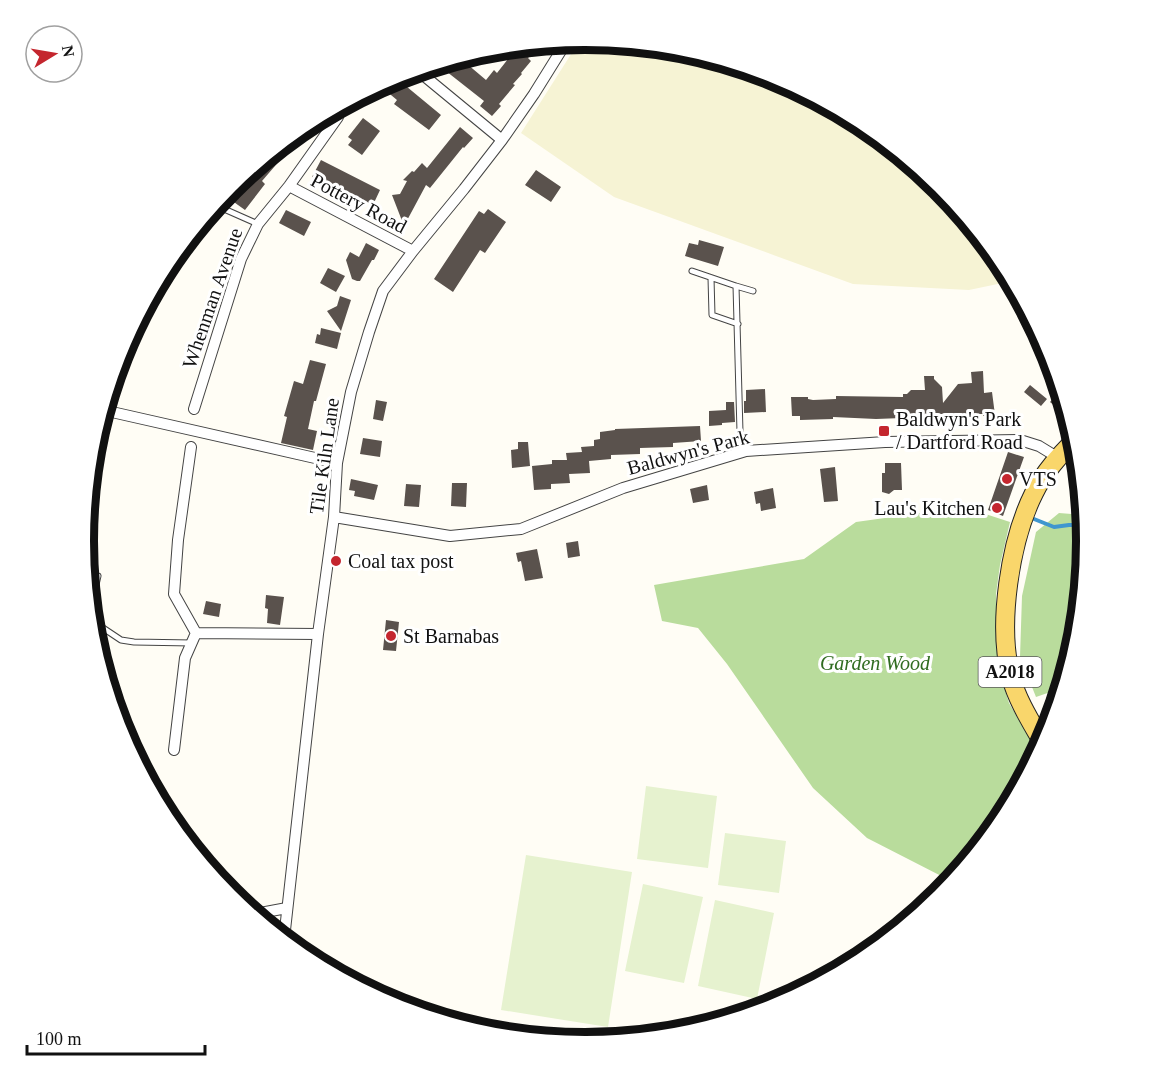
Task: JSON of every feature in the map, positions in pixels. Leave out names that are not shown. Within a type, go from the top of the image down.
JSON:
[{"type":"main road","name":"A2018","points":[[1037,733],[1027,716],[1011,677],[1005,634],[1006,595],[1016,544],[1034,492],[1058,457],[1067,448]]},
{"type":"street","name":"Tile Kiln Lane","points":[[285,929],[318,634],[334,517],[337,463],[351,392],[369,332],[383,291],[412,251],[502,140],[561,51]]},
{"type":"street","points":[[425,77],[502,140]]},
{"type":"street","name":"Whenman Avenue","points":[[194,409],[241,259],[258,224],[289,186],[338,117]]},
{"type":"street","name":"Pottery Road","points":[[289,186],[412,251]]},
{"type":"street","points":[[111,412],[337,463]]},
{"type":"street","name":"Baldwyn's Park","points":[[334,517],[450,536],[521,529],[623,488],[746,451],[885,442],[1020,440],[1039,446],[1058,457]]},
{"type":"street","points":[[174,750],[185,658],[194,638],[174,594],[178,540],[191,447]]},
{"type":"street","points":[[194,638],[318,634]]},
{"type":"street","points":[[264,912],[287,908]]},
{"type":"lane","points":[[224,209],[258,224]]},
{"type":"lane","points":[[692,271],[753,291]]},
{"type":"lane","points":[[711,278],[712,315],[738,324]]},
{"type":"lane","points":[[736,286],[740,432],[746,451]]},
{"type":"lane","points":[[96,585],[98,576]]},
{"type":"lane","points":[[102,628],[121,640],[134,642],[194,638]]},
{"type":"shaded area","points":[[573,50],[649,54],[712,66],[773,87],[802,100],[831,115],[884,151],[909,171],[954,217],[975,242],[1002,283],[969,290],[853,284],[614,197],[521,133]]},
{"type":"green space","name":"Garden Wood","points":[[964,507],[1010,522],[996,594],[998,667],[1009,703],[1032,743],[993,813],[975,839],[942,877],[867,838],[813,788],[727,664],[698,628],[662,621],[654,585],[804,559],[856,522]]},
{"type":"green space","points":[[1059,513],[1075,514],[1075,573],[1067,636],[1052,691],[1036,697],[1020,657],[1022,596],[1036,532]]},
{"type":"green space","points":[[646,786],[717,796],[708,868],[637,859]]},
{"type":"green space","points":[[725,833],[786,841],[779,893],[718,885]]},
{"type":"green space","points":[[526,855],[632,872],[608,1027],[501,1010]]},
{"type":"green space","points":[[643,884],[703,897],[684,983],[625,971]]},
{"type":"green space","points":[[715,900],[774,913],[757,999],[698,986]]},
{"type":"green space","points":[[543,1027],[576,1031],[553,1030],[543,1029]]},
{"type":"building","points":[[532,54],[528,58],[531,61],[492,116],[480,106],[484,101],[445,70],[467,64],[486,80],[494,70],[497,73],[508,59],[505,56]]},
{"type":"building","points":[[404,84],[441,115],[429,130],[394,104],[397,100],[387,92]]},
{"type":"building","points":[[363,118],[380,131],[362,155],[348,145],[352,140],[348,137]]},
{"type":"building","points":[[460,127],[473,138],[430,188],[426,185],[404,226],[392,195],[400,194],[407,181],[403,180],[422,163],[427,168]]},
{"type":"building","points":[[291,147],[262,181],[265,184],[245,210],[231,200],[261,171]]},
{"type":"building","points":[[321,160],[380,190],[373,205],[312,177]]},
{"type":"building","points":[[536,170],[561,187],[551,202],[525,185]]},
{"type":"building","points":[[488,209],[506,222],[485,253],[480,250],[453,292],[434,279],[479,211],[484,214]]},
{"type":"building","points":[[286,210],[311,222],[304,236],[279,223]]},
{"type":"building","points":[[699,240],[724,247],[718,266],[685,256],[689,243],[698,245]]},
{"type":"building","points":[[366,243],[379,250],[360,281],[357,281],[352,279],[346,260],[350,252],[359,257]]},
{"type":"building","points":[[328,268],[345,276],[336,292],[320,283]]},
{"type":"building","points":[[340,296],[351,300],[341,331],[327,311],[337,306]]},
{"type":"building","points":[[321,328],[341,333],[337,349],[315,343]]},
{"type":"building","points":[[310,360],[326,364],[308,429],[317,431],[313,450],[281,443],[287,417],[284,416],[294,381],[303,384]]},
{"type":"building","points":[[983,371],[984,393],[992,392],[995,415],[943,414],[943,416],[903,416],[902,418],[833,417],[833,419],[800,420],[800,416],[792,416],[791,397],[808,397],[813,400],[836,399],[836,396],[903,397],[903,394],[911,390],[925,390],[924,376],[934,376],[942,387],[943,403],[958,384],[972,383],[971,372]]},
{"type":"building","points":[[1030,385],[1047,399],[1041,406],[1024,392]]},
{"type":"building","points":[[765,389],[766,412],[744,413],[746,390]]},
{"type":"building","points":[[1054,397],[1058,409],[1050,402]]},
{"type":"building","points":[[376,400],[387,402],[383,421],[373,419]]},
{"type":"building","points":[[726,402],[734,402],[735,422],[709,426],[709,411],[726,410]]},
{"type":"building","points":[[700,426],[701,441],[673,443],[673,447],[640,448],[640,454],[611,455],[611,459],[589,461],[590,473],[569,474],[570,483],[551,484],[551,489],[534,490],[532,466],[552,464],[552,460],[567,460],[566,453],[582,452],[581,447],[594,446],[594,440],[600,439],[600,432],[615,429]]},
{"type":"building","points":[[363,438],[382,441],[380,457],[360,454]]},
{"type":"building","points":[[518,442],[528,442],[530,466],[512,468],[511,450],[518,449]]},
{"type":"building","points":[[1008,452],[1024,457],[1003,516],[988,510]]},
{"type":"building","points":[[885,463],[901,463],[902,490],[894,490],[889,494],[882,492],[882,473],[885,473]]},
{"type":"building","points":[[835,467],[838,501],[824,502],[820,469]]},
{"type":"building","points":[[351,479],[378,485],[374,500],[354,496],[355,491],[349,490]]},
{"type":"building","points":[[452,483],[467,483],[466,507],[451,506]]},
{"type":"building","points":[[406,484],[421,485],[419,507],[404,506]]},
{"type":"building","points":[[707,485],[709,500],[693,503],[690,489]]},
{"type":"building","points":[[773,488],[776,508],[761,511],[760,503],[756,504],[754,492]]},
{"type":"building","points":[[578,541],[580,556],[568,558],[566,543]]},
{"type":"building","points":[[537,549],[543,578],[525,581],[521,561],[518,562],[516,553]]},
{"type":"building","points":[[266,595],[284,597],[280,625],[267,623]]},
{"type":"building","points":[[206,601],[221,604],[219,617],[203,614]]},
{"type":"building","name":"St Barnabas","points":[[386,620],[399,622],[396,651],[383,650]]},
{"type":"waterway","points":[[1034,519],[1054,527],[1076,525]]},
{"type":"place","name":"Baldwyn's Park / Dartford Road","points":[[884,431]]},
{"type":"place","name":"VTS","points":[[1007,479]]},
{"type":"place","name":"Lau's Kitchen","points":[[997,508]]},
{"type":"place","name":"Coal tax post","points":[[336,561]]},
{"type":"place","name":"St Barnabas","points":[[391,636]]}]
